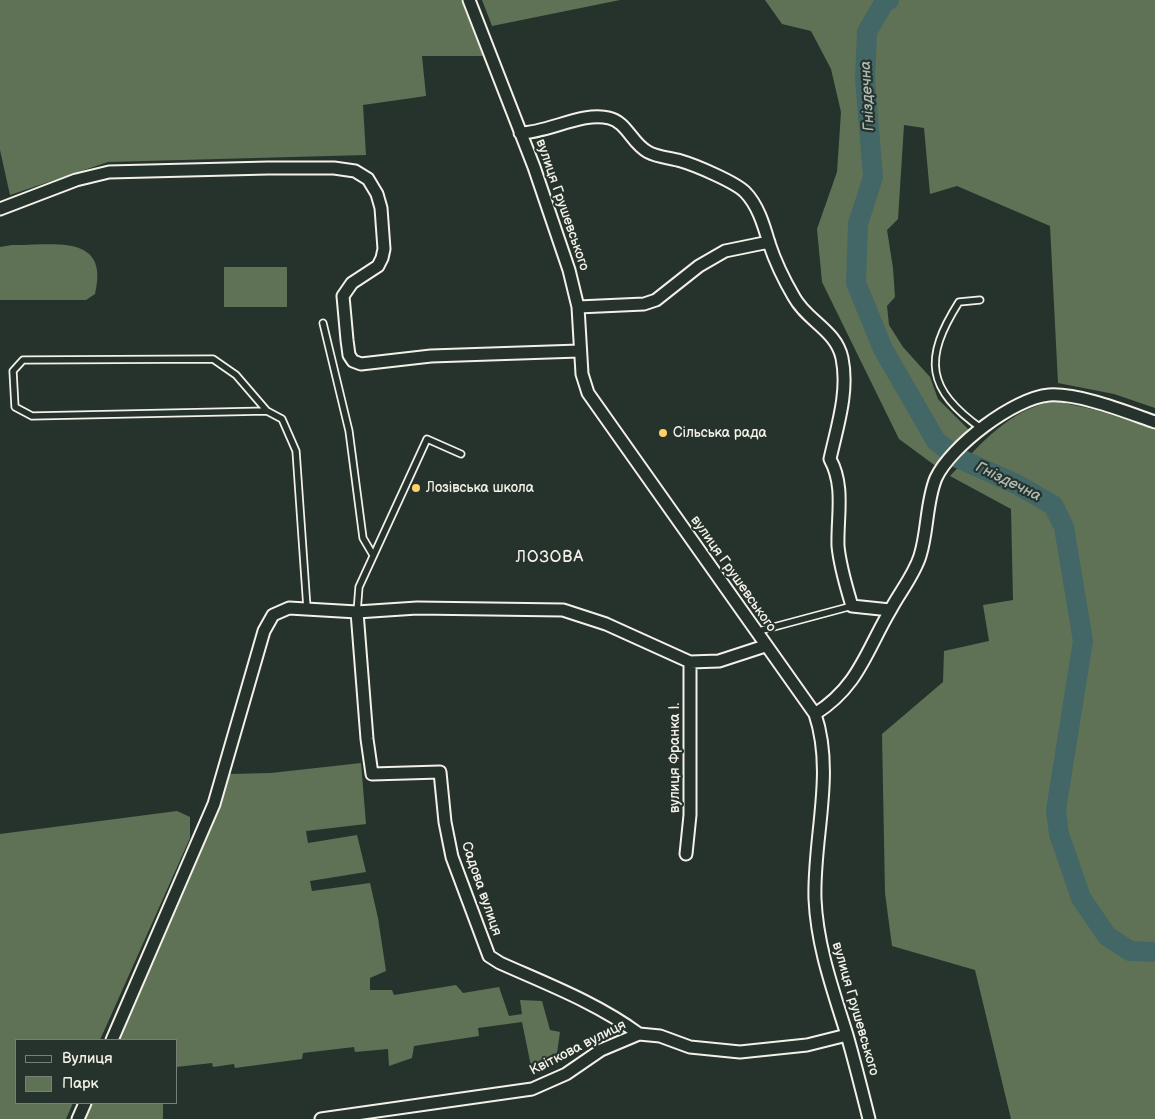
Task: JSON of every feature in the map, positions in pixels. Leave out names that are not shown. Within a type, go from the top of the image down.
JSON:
[{"type":"street","name":"вулиця Грушевського","points":[[469,0],[520,133],[569,270],[578,307],[579,351],[582,374],[588,392],[755,632],[815,714],[820,731],[823,757],[816,900],[820,942],[830,985],[869,1119]]},
{"type":"street","points":[[520,133],[586,119],[606,117],[618,120],[647,152],[684,162],[717,176],[745,192],[766,226],[769,242],[784,281],[795,300],[836,341],[842,358],[844,382],[842,408],[830,459],[837,471],[839,485],[838,546],[842,570],[852,606],[890,610]]},
{"type":"street","points":[[0,209],[76,180],[109,172],[268,168],[334,168],[355,171],[368,179],[377,194],[381,208],[384,249],[378,266],[352,283],[344,296],[349,355],[353,361],[361,364],[431,356],[579,351]]},
{"type":"street","points":[[578,307],[644,304],[656,300],[699,266],[724,251],[769,242]]},
{"type":"street","points":[[815,714],[831,704],[844,691],[860,669],[890,610],[920,558],[931,496],[937,478],[946,464],[962,446],[982,429],[1027,401],[1050,395],[1106,405],[1155,422]]},
{"type":"street","points":[[112,1039],[214,804],[264,630],[273,615],[289,608],[357,612],[417,608],[563,610],[606,624],[690,662],[719,661],[765,646]]},
{"type":"street","name":"Садова вулиця","points":[[357,612],[367,739],[372,774],[440,772],[445,822],[452,857],[489,956],[595,1006],[619,1019],[639,1034]]},
{"type":"street","name":"вулиця Франка І.","points":[[686,854],[690,815],[690,662]]},
{"type":"street","name":"Квіткова вулиця","points":[[322,1119],[532,1089],[566,1074],[601,1050],[639,1034],[660,1036],[690,1047],[740,1052],[807,1045],[846,1035]]},
{"type":"street","points":[[78,1119],[85,1104]]},
{"type":"lane","points":[[980,300],[959,302],[936,346],[935,356],[940,385],[947,399],[955,409],[982,429]]},
{"type":"lane","points":[[323,324],[349,431],[363,538],[373,555]]},
{"type":"lane","points":[[267,411],[32,416],[15,407],[13,371],[23,360],[213,359],[236,375],[267,411],[282,419],[296,452],[307,608]]},
{"type":"lane","points":[[357,612],[359,587],[427,438],[461,454]]},
{"type":"lane","points":[[755,632],[852,606]]},
{"type":"green space","points":[[0,0],[461,0],[483,56],[422,56],[426,96],[363,105],[366,155],[108,162],[10,195],[0,150]]},
{"type":"green space","points":[[482,0],[620,0],[492,26]]},
{"type":"green space","points":[[765,0],[1155,0],[1155,408],[1114,394],[1058,383],[1050,226],[957,186],[930,194],[924,128],[904,125],[898,219],[887,230],[895,297],[887,306],[889,325],[903,347],[930,377],[938,399],[969,430],[952,444],[937,467],[899,439],[822,282],[817,229],[837,172],[841,112],[831,69],[811,31],[782,24]]},
{"type":"green space","points":[[12,245],[60,245],[74,247],[86,252],[94,260],[97,274],[95,294],[86,300],[0,300],[0,247]]},
{"type":"green space","points":[[224,267],[287,267],[287,307],[224,307]]},
{"type":"green space","points":[[1055,401],[1096,410],[1155,429],[1155,1119],[1011,1119],[975,970],[892,946],[885,893],[882,734],[943,682],[944,651],[989,641],[983,605],[1013,600],[1011,509],[950,476],[985,440],[1010,420],[1039,405]]},
{"type":"green space","points":[[361,763],[366,824],[306,831],[308,843],[357,835],[366,872],[310,881],[312,891],[370,883],[378,918],[386,971],[370,978],[370,990],[392,990],[394,995],[456,985],[463,993],[499,987],[509,1016],[522,1014],[520,1000],[542,1001],[550,1030],[560,1032],[556,1060],[531,1066],[522,1022],[478,1028],[479,1036],[414,1046],[412,1058],[389,1066],[388,1049],[355,1052],[354,1047],[303,1053],[302,1059],[235,1068],[234,1064],[213,1067],[212,1063],[178,1067],[178,1039],[117,1039],[230,774],[271,773]]},
{"type":"green space","points":[[177,811],[190,817],[190,838],[100,1039],[15,1039],[15,1104],[73,1104],[66,1119],[0,1119],[0,834]]},
{"type":"green space","points":[[92,1104],[163,1104],[163,1119],[85,1119]]},
{"type":"waterway","name":"Гніздечна","points":[[889,0],[885,1],[867,32],[865,79],[873,177],[858,224],[856,283],[883,349],[936,441],[958,458],[1016,484],[1053,505],[1064,527],[1083,641],[1056,810],[1059,834],[1081,898],[1107,936],[1130,951],[1155,952]]},
{"type":"place","name":"Сільська рада","points":[[663,433]]},
{"type":"place","name":"Лозівська школа","points":[[416,488]]},
{"type":"district","name":"ЛОЗОВА","points":[[550,558]]}]
